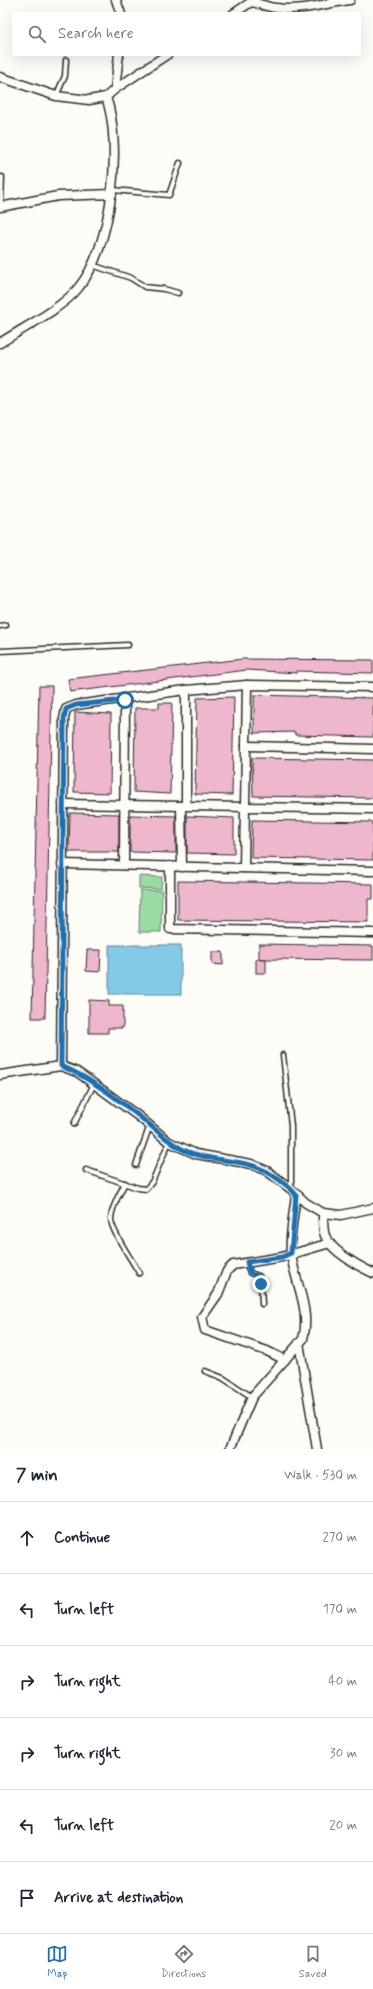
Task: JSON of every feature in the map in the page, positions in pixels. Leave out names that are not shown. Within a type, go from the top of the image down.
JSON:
[{"type":"street","points":[[116,0],[120,12]]},
{"type":"street","points":[[236,12],[253,1],[277,9],[290,9],[307,8],[350,0]]},
{"type":"street","points":[[115,89],[119,56]]},
{"type":"street","points":[[0,77],[56,96],[89,100],[106,97],[115,89],[165,56]]},
{"type":"street","points":[[0,343],[49,312],[73,294],[80,287],[92,264],[105,232],[112,192],[113,138],[106,97]]},
{"type":"street","points":[[0,206],[58,196],[112,192]]},
{"type":"street","points":[[244,868],[247,684]]},
{"type":"street","points":[[61,1066],[64,719],[66,709],[76,705],[125,700],[186,690],[247,684],[373,688]]},
{"type":"street","points":[[182,867],[186,690]]},
{"type":"street","points":[[124,865],[125,700]]},
{"type":"street","points":[[246,746],[373,749]]},
{"type":"street","points":[[63,804],[373,809]]},
{"type":"street","points":[[62,864],[373,871]]},
{"type":"street","points":[[170,866],[170,930],[373,933]]},
{"type":"street","points":[[0,1075],[61,1066],[77,1072],[150,1125],[169,1142],[196,1154],[251,1164],[267,1171],[323,1213],[341,1215],[373,1208]]},
{"type":"street","points":[[230,1449],[252,1398],[300,1343],[306,1329],[306,1316],[291,1253],[294,1192]]},
{"type":"street","points":[[323,1213],[324,1233],[330,1243],[360,1267],[373,1273]]},
{"type":"street","points":[[285,1360],[267,1351],[212,1334],[205,1330],[202,1317],[218,1294],[227,1271],[233,1264],[282,1257],[291,1253],[330,1243]]},
{"type":"street","points":[[300,1343],[317,1449]]},
{"type":"lane","points":[[56,96],[65,76],[66,60]]},
{"type":"lane","points":[[112,192],[169,195],[180,163]]},
{"type":"lane","points":[[0,206],[2,177]]},
{"type":"lane","points":[[92,264],[130,278],[145,287],[164,289],[178,293]]},
{"type":"lane","points":[[0,626],[6,625]]},
{"type":"lane","points":[[0,650],[128,645]]},
{"type":"lane","points":[[283,1055],[291,1126],[294,1192]]},
{"type":"lane","points":[[74,1124],[94,1084]]},
{"type":"lane","points":[[136,1165],[150,1125]]},
{"type":"lane","points":[[86,1170],[138,1188],[146,1189],[152,1182],[169,1142]]},
{"type":"lane","points":[[125,1183],[113,1209],[111,1222],[113,1230],[139,1273]]},
{"type":"lane","points":[[247,1262],[250,1273],[259,1276],[262,1304]]},
{"type":"lane","points":[[205,1371],[223,1378],[252,1398]]},
{"type":"green space","points":[[139,876],[162,877],[161,889],[139,888]]},
{"type":"green space","points":[[140,890],[162,891],[161,932],[139,932]]},
{"type":"water","points":[[109,945],[181,945],[181,994],[109,994]]},
{"type":"building","points":[[243,659],[373,660],[373,673],[297,671],[297,673],[247,670],[70,692],[68,679]]},
{"type":"building","points":[[39,686],[52,686],[45,1018],[32,1018]]},
{"type":"building","points":[[254,695],[373,698],[373,737],[295,735],[295,732],[254,733]]},
{"type":"building","points":[[234,697],[232,795],[195,794],[197,698]]},
{"type":"building","points":[[159,703],[172,703],[170,794],[134,792],[135,708],[159,708]]},
{"type":"building","points":[[75,712],[111,714],[110,793],[74,792]]},
{"type":"building","points":[[252,758],[373,760],[373,798],[253,796]]},
{"type":"building","points":[[70,813],[119,814],[119,852],[69,852]]},
{"type":"building","points":[[130,815],[176,816],[176,853],[130,852]]},
{"type":"building","points":[[187,816],[234,818],[234,854],[187,853]]},
{"type":"building","points":[[252,820],[373,822],[373,860],[251,858]]},
{"type":"building","points":[[178,881],[373,884],[373,899],[368,899],[368,922],[178,920]]},
{"type":"building","points":[[259,944],[373,946],[373,960],[259,959]]},
{"type":"building","points":[[87,950],[101,950],[100,972],[86,971]]},
{"type":"building","points":[[212,952],[223,952],[223,965],[212,964]]},
{"type":"building","points":[[256,959],[266,959],[266,973],[256,973]]},
{"type":"building","points":[[89,1000],[109,1001],[109,1006],[123,1006],[123,1028],[108,1028],[108,1033],[89,1033]]},
{"type":"route","points":[[125,700],[76,705],[66,709],[64,719],[61,1066],[77,1072],[150,1125],[169,1142],[196,1154],[251,1164],[267,1171],[291,1189],[296,1195],[291,1253],[282,1257],[247,1262],[250,1273],[259,1276],[261,1284]]}]
